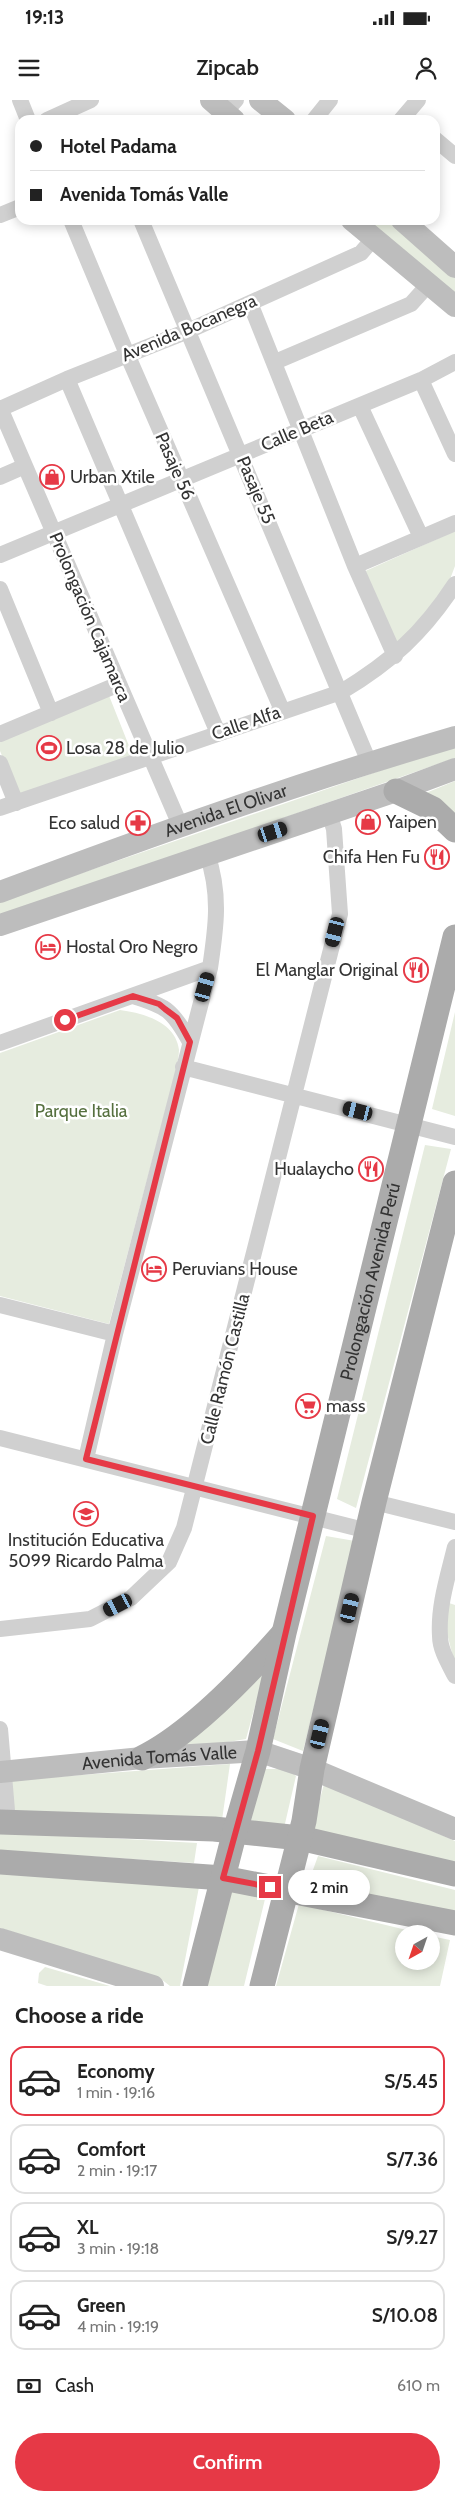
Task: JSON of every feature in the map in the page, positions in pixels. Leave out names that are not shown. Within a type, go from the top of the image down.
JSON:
[{"type":"main road","points":[[260,100],[279,115]]},
{"type":"main road","points":[[358,225],[455,306]]},
{"type":"main road","points":[[408,225],[455,267]]},
{"type":"main road","name":"Avenida El Olivar","points":[[0,892],[180,825],[369,762],[455,737]]},
{"type":"main road","name":"Avenida El Olivar","points":[[0,925],[396,791],[455,769]]},
{"type":"main road","points":[[396,791],[433,809],[455,830]]},
{"type":"main road","name":"Prolongación Avenida Perú","points":[[195,1986],[235,1831],[258,1751],[284,1632],[455,937]]},
{"type":"main road","points":[[262,1986],[300,1838],[312,1769],[374,1502],[455,1183]]},
{"type":"main road","points":[[142,1758],[178,1737],[259,1661],[284,1632]]},
{"type":"main road","name":"Avenida Tomás Valle","points":[[2,1772],[142,1758],[258,1751],[312,1769],[455,1829]]},
{"type":"main road","points":[[4,1822],[149,1826],[235,1831],[300,1838],[455,1874]]},
{"type":"main road","points":[[0,1862],[223,1878],[455,1923]]},
{"type":"main road","points":[[0,1939],[153,1986]]},
{"type":"street","points":[[20,100],[26,115]]},
{"type":"street","points":[[58,115],[91,100]]},
{"type":"street","points":[[318,115],[330,100]]},
{"type":"street","points":[[408,115],[418,100]]},
{"type":"street","points":[[440,143],[455,156]]},
{"type":"street","points":[[0,215],[15,209]]},
{"type":"street","name":"Pasaje 56","points":[[73,225],[127,354],[282,710]]},
{"type":"street","name":"Pasaje 55","points":[[143,225],[369,762]]},
{"type":"street","name":"Avenida Bocanegra","points":[[0,409],[127,354],[188,331],[361,253],[373,238]]},
{"type":"street","points":[[275,362],[411,304],[428,285]]},
{"type":"street","points":[[250,303],[302,428],[355,566],[395,656]]},
{"type":"street","name":"Calle Beta","points":[[0,555],[302,428],[360,406],[421,380],[455,362]]},
{"type":"street","points":[[67,379],[218,733]]},
{"type":"street","points":[[421,380],[455,454]]},
{"type":"street","points":[[360,406],[421,536]]},
{"type":"street","name":"Prolongación Cajamarca","points":[[0,409],[180,825]]},
{"type":"street","points":[[0,477],[25,466]]},
{"type":"street","points":[[355,566],[455,523]]},
{"type":"street","name":"Calle Alfa","points":[[0,808],[282,710],[341,692],[395,656],[432,618],[455,584]]},
{"type":"street","points":[[0,589],[51,712]]},
{"type":"street","points":[[0,734],[119,684]]},
{"type":"street","points":[[0,763],[16,803]]},
{"type":"street","name":"Calle Ramón Castilla","points":[[0,1629],[90,1619],[131,1598],[169,1562],[184,1528],[340,914],[334,829],[330,813]]},
{"type":"street","points":[[86,1459],[115,1334],[210,968],[217,916],[213,870],[207,854]]},
{"type":"street","points":[[0,1043],[210,968]]},
{"type":"street","points":[[133,996],[159,1004],[177,1018],[190,1042]]},
{"type":"street","points":[[183,1067],[455,1137]]},
{"type":"street","points":[[0,1305],[115,1334]]},
{"type":"street","points":[[0,1438],[368,1531]]},
{"type":"street","points":[[374,1502],[455,1522]]},
{"type":"street","points":[[455,1547],[449,1598],[440,1636],[445,1656],[455,1676]]},
{"type":"street","points":[[0,1729],[4,1822]]},
{"type":"green space","points":[[369,225],[394,225],[455,277],[455,298]]},
{"type":"green space","points":[[455,531],[455,566],[449,582],[398,648],[361,573]]},
{"type":"green space","points":[[108,693],[133,756],[19,796],[0,751],[0,740]]},
{"type":"green space","points":[[455,745],[455,758],[0,917],[0,901]]},
{"type":"green space","points":[[455,781],[455,813],[421,795]]},
{"type":"green space","name":"Parque Italia","points":[[120,1010],[148,1017],[165,1026],[177,1040],[179,1050],[176,1070],[109,1324],[0,1296],[0,1053]]},
{"type":"green space","points":[[455,1012],[455,1116],[432,1109]]},
{"type":"green space","points":[[425,1145],[451,1149],[356,1508],[337,1499]]},
{"type":"green space","points":[[326,1536],[355,1541],[303,1751],[273,1739]]},
{"type":"green space","points":[[449,1603],[455,1605],[455,1665],[446,1629]]},
{"type":"green space","points":[[266,1666],[246,1739],[174,1751]]},
{"type":"green space","points":[[230,1764],[222,1820],[0,1812],[0,1781]]},
{"type":"green space","points":[[263,1769],[288,1769],[296,1776],[284,1828],[249,1820]]},
{"type":"green space","points":[[324,1784],[455,1841],[455,1868],[311,1833]]},
{"type":"green space","points":[[0,1832],[197,1843],[194,1863],[53,1854],[0,1854]]},
{"type":"green space","points":[[318,1856],[455,1890],[455,1915],[309,1881]]},
{"type":"green space","points":[[0,1873],[199,1887],[180,1986],[170,1986],[161,1979],[0,1928]]},
{"type":"green space","points":[[229,1889],[265,1899],[244,1986],[206,1986]]},
{"type":"green space","points":[[299,1904],[395,1927],[395,1970],[440,1970],[440,1938],[450,1940],[440,1986],[276,1986]]},
{"type":"green space","points":[[45,1967],[110,1986],[47,1986],[38,1983],[39,1973]]},
{"type":"place","name":"Urban Xtile","points":[[52,477]]},
{"type":"place","name":"Losa 28 de Julio","points":[[49,748]]},
{"type":"place","name":"Yaipen","points":[[368,822]]},
{"type":"place","name":"Eco salud","points":[[138,823]]},
{"type":"place","name":"Chifa Hen Fu","points":[[437,857]]},
{"type":"place","name":"Hostal Oro Negro","points":[[48,947]]},
{"type":"place","name":"El Manglar Original","points":[[416,970]]},
{"type":"place","name":"Hualaycho","points":[[371,1169]]},
{"type":"place","name":"Peruvians House","points":[[154,1269]]},
{"type":"place","name":"mass","points":[[308,1406]]},
{"type":"place","name":"Institución Educativa 5099 Ricardo Palma","points":[[86,1514]]},
{"type":"route","points":[[65,1020],[133,996],[159,1004],[177,1018],[190,1042],[115,1334],[86,1459],[313,1516],[284,1632],[258,1751],[223,1878],[270,1887]]}]
